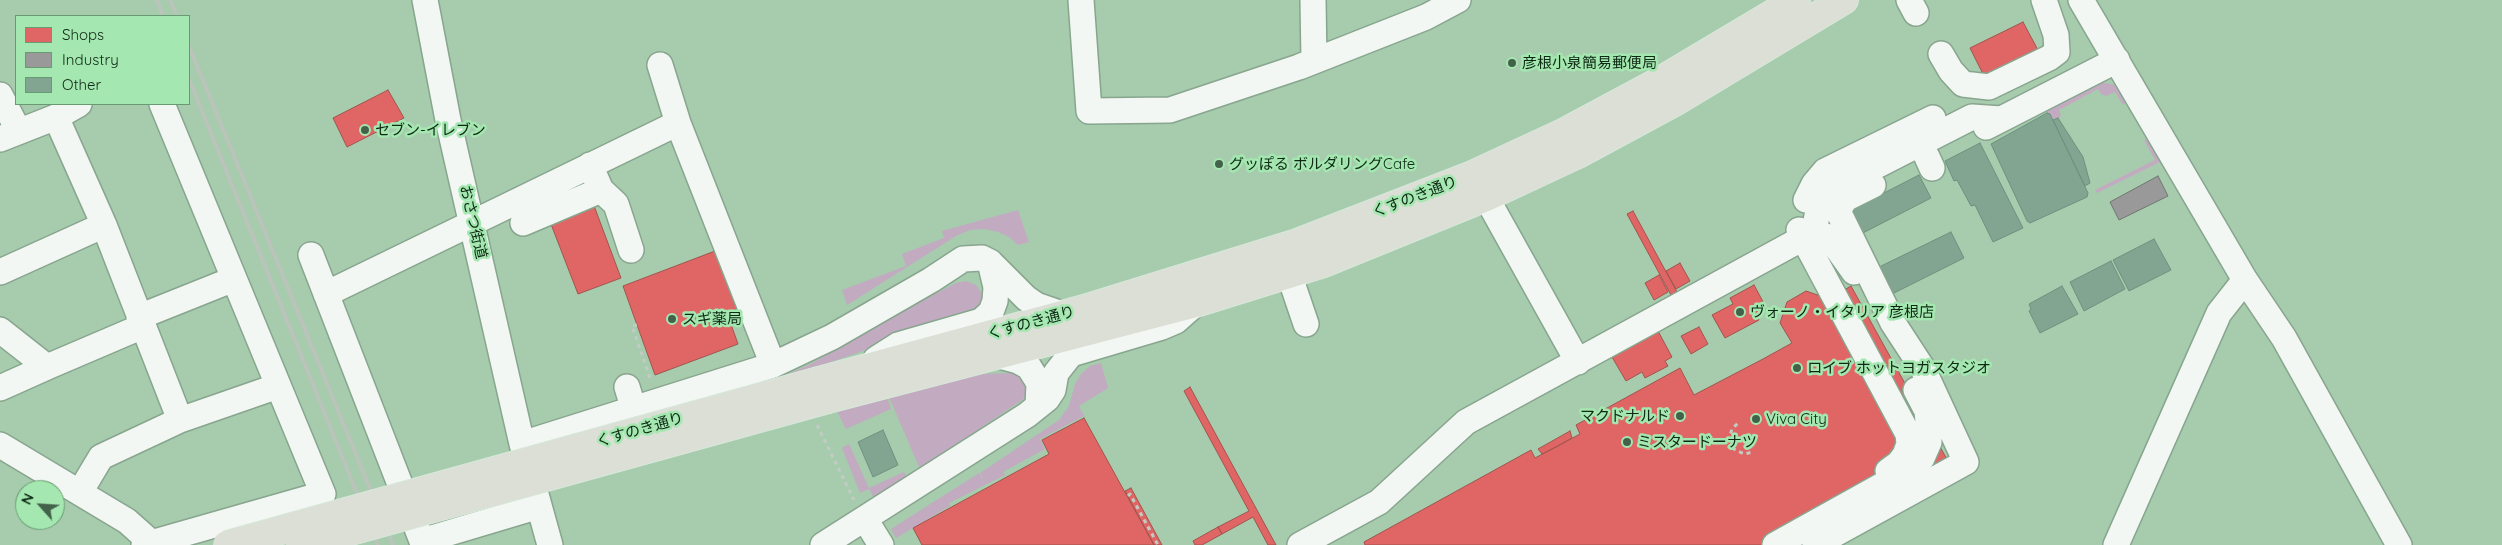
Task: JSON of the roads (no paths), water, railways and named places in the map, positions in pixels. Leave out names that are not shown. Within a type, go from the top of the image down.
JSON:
[{"type":"main road","name":"くすのき通り","points":[[300,545],[824,390],[857,371],[1167,285],[1298,243],[1470,176],[1565,132],[1622,102],[1796,0]]},
{"type":"main road","name":"くすのき通り","points":[[227,545],[824,390],[996,355],[1196,303],[1321,264],[1486,197],[1578,154],[1678,100],[1844,0]]},
{"type":"street","name":"おさつ街道","points":[[425,0],[448,120],[473,223],[498,294],[511,348],[522,444],[550,545]]},
{"type":"street","points":[[1081,0],[1089,111],[1170,110],[1314,61],[1426,17],[1458,0]]},
{"type":"street","points":[[1313,0],[1314,61]]},
{"type":"street","points":[[1941,54],[1951,72],[1963,84],[1989,87],[2049,58],[2057,52],[2056,35],[2044,0]]},
{"type":"street","points":[[2081,0],[2117,60],[2141,118],[2284,338],[2399,545]]},
{"type":"street","points":[[1815,545],[1966,462],[1931,378],[1893,323],[1838,210],[1846,199],[1929,162],[2001,119],[2117,60]]},
{"type":"street","points":[[660,65],[711,220],[773,365]]},
{"type":"street","points":[[0,95],[9,134],[56,117],[77,105]]},
{"type":"street","points":[[1782,545],[1920,469],[1927,454],[1916,438],[1840,293],[1801,237],[1806,199],[1814,184],[1825,171],[1963,102],[2024,107]]},
{"type":"street","points":[[0,445],[127,522],[150,544],[323,494],[162,105]]},
{"type":"street","points":[[56,117],[104,225],[180,420]]},
{"type":"street","points":[[1801,237],[1821,194],[1972,117],[2001,119]]},
{"type":"street","points":[[326,294],[678,123]]},
{"type":"street","points":[[590,165],[601,190],[616,204],[631,250]]},
{"type":"street","points":[[524,224],[601,190]]},
{"type":"street","points":[[1486,197],[1578,362]]},
{"type":"street","points":[[0,272],[104,225]]},
{"type":"street","points":[[1300,545],[1379,502],[1466,422],[1578,362],[1801,237],[1830,237],[1853,269],[1927,410],[1929,442],[1922,458],[1915,467],[1775,545]]},
{"type":"street","points":[[311,255],[422,541],[539,506]]},
{"type":"street","points":[[522,444],[631,398],[773,365],[832,337],[963,259],[982,258],[990,262],[1036,306],[1062,314]]},
{"type":"street","points":[[857,371],[898,345],[981,322],[991,312],[995,301],[996,287],[990,262]]},
{"type":"street","points":[[1289,274],[1306,324]]},
{"type":"street","points":[[0,388],[234,279]]},
{"type":"street","points":[[2116,545],[2219,313],[2245,280]]},
{"type":"street","points":[[823,545],[861,512],[999,435],[1038,406],[1047,399],[1053,390],[1056,373],[1071,354],[1162,327],[1176,320],[1196,303]]},
{"type":"street","points":[[0,330],[47,367]]},
{"type":"street","points":[[996,355],[1018,361],[1029,367],[1039,383],[1038,406]]},
{"type":"street","points":[[80,492],[101,458],[180,420],[278,386]]},
{"type":"street","points":[[1755,545],[1899,464],[1909,444],[1916,438]]},
{"type":"street","points":[[861,512],[881,545]]},
{"type":"railway","points":[[157,0],[163,15]]},
{"type":"railway","points":[[170,0],[177,15]]},
{"type":"railway","points":[[190,48],[393,545]]},
{"type":"railway","points":[[190,81],[378,545]]},
{"type":"place","name":"彦根小泉簡易郵便局","points":[[1512,63]]},
{"type":"place","name":"セブン-イレブン","points":[[365,130]]},
{"type":"place","name":"グッぽる ボルダリングCafe","points":[[1219,164]]},
{"type":"place","name":"ヴォーノ・イタリア 彦根店","points":[[1740,312]]},
{"type":"place","name":"スギ薬局","points":[[672,319]]},
{"type":"place","name":"ロイブ ホットヨガスタジオ","points":[[1797,368]]},
{"type":"place","name":"マクドナルド","points":[[1680,416]]},
{"type":"place","name":"Viva City","points":[[1756,419]]},
{"type":"place","name":"ミスタードーナツ","points":[[1627,442]]}]
